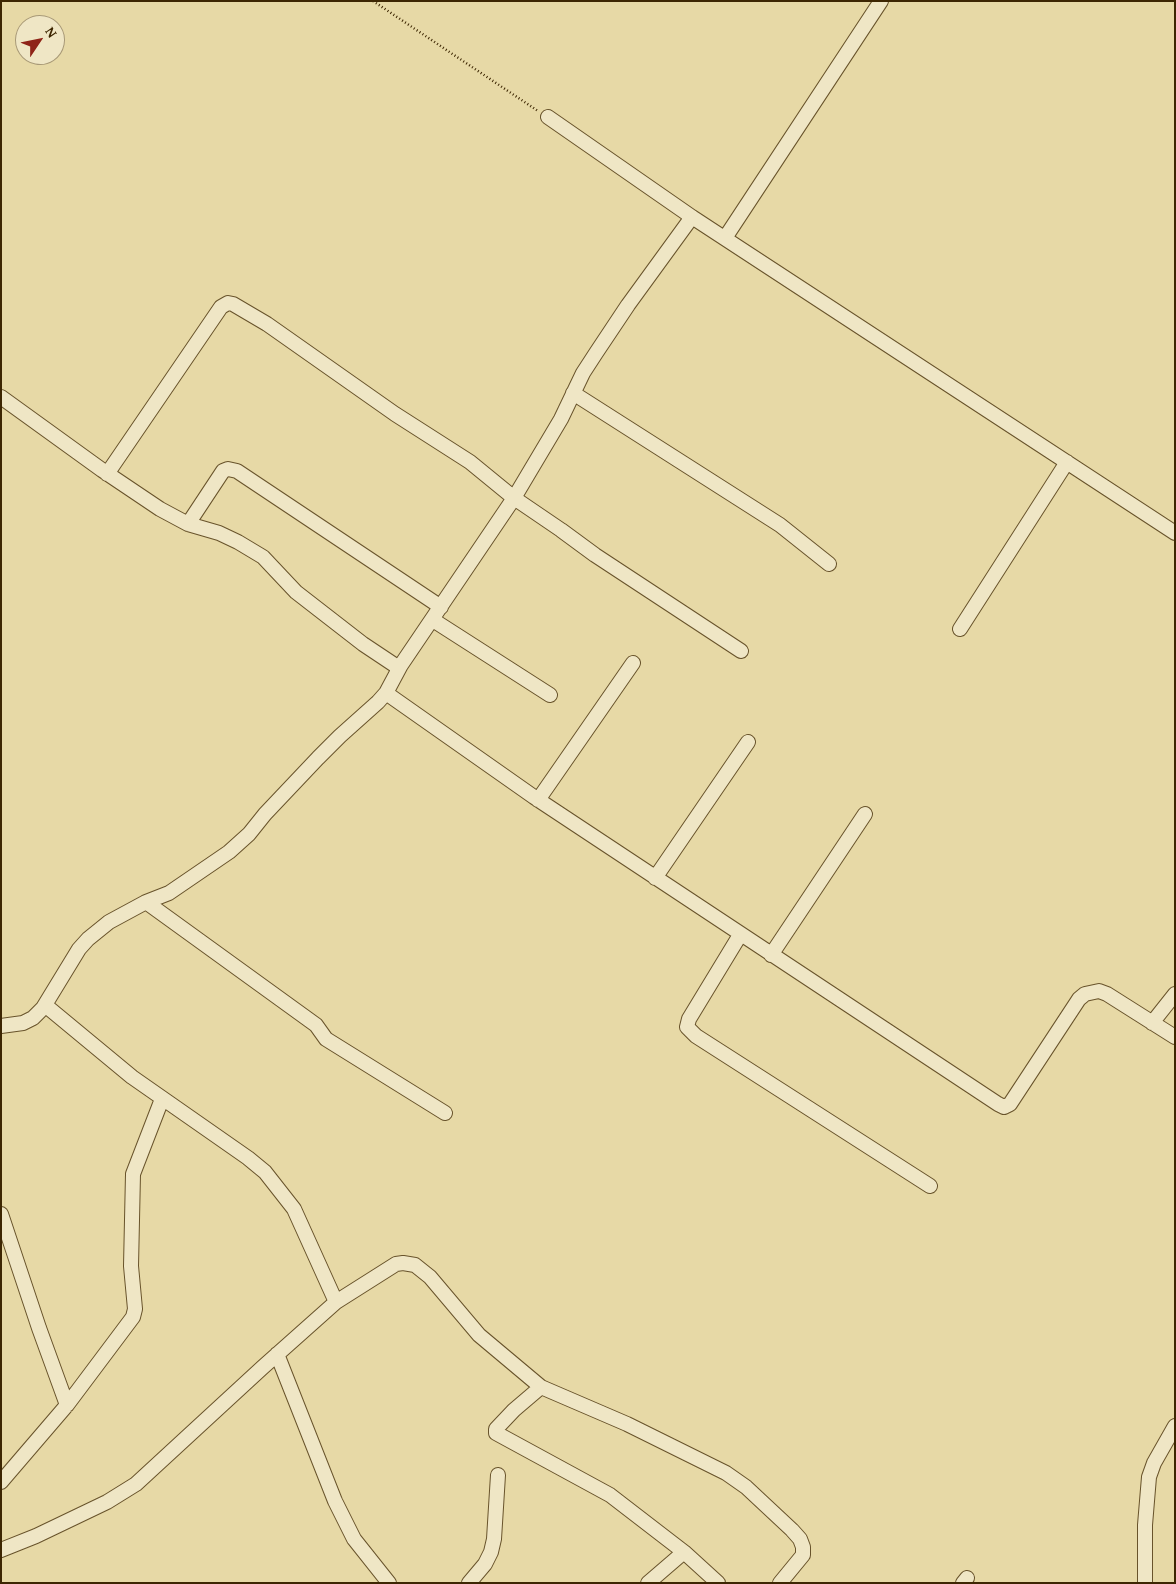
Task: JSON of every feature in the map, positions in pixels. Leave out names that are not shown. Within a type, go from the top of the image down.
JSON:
[{"type":"street","points":[[725,238],[881,1]]},
{"type":"street","points":[[548,117],[692,217],[1175,533]]},
{"type":"street","points":[[1,1026],[23,1023],[33,1018],[45,1005],[74,955],[88,939],[109,922],[146,902],[169,894],[229,852],[318,758],[386,693],[399,668],[514,498],[561,419],[583,373],[628,305],[692,217]]},
{"type":"street","points":[[107,474],[222,307],[233,304],[267,324],[394,414],[470,462],[514,498],[595,555],[741,651]]},
{"type":"street","points":[[573,393],[780,525],[829,564]]},
{"type":"street","points":[[1,397],[107,474],[160,509],[188,524],[219,533],[263,557],[296,592],[363,644],[399,668]]},
{"type":"street","points":[[960,628],[1067,462]]},
{"type":"street","points":[[188,524],[223,471],[228,469],[237,471],[441,607]]},
{"type":"street","points":[[433,620],[550,695]]},
{"type":"street","points":[[538,800],[633,663]]},
{"type":"street","points":[[386,693],[538,800],[740,935],[1004,1107],[1010,1104],[1079,999],[1085,994],[1099,991],[1107,994],[1175,1037]]},
{"type":"street","points":[[655,878],[748,742]]},
{"type":"street","points":[[771,955],[866,814]]},
{"type":"street","points":[[146,902],[316,1026],[326,1039],[445,1113]]},
{"type":"street","points":[[740,935],[689,1019],[687,1027],[696,1036],[930,1186]]},
{"type":"street","points":[[1152,1022],[1175,994]]},
{"type":"street","points":[[45,1005],[132,1077],[248,1158],[265,1172],[294,1209],[336,1302]]},
{"type":"street","points":[[1,1482],[67,1405],[133,1317],[135,1309],[131,1266],[133,1174],[162,1099]]},
{"type":"street","points":[[1,1214],[67,1405]]},
{"type":"street","points":[[1,1550],[36,1536],[107,1502],[136,1484],[336,1302],[396,1264],[403,1262],[414,1265],[430,1277],[479,1335],[541,1386],[627,1424],[726,1473],[746,1487],[792,1530],[800,1539],[803,1547],[803,1555],[780,1583]]},
{"type":"street","points":[[277,1354],[335,1501],[354,1539],[389,1583]]},
{"type":"street","points":[[541,1386],[514,1410],[496,1429],[496,1433],[610,1495],[684,1552],[718,1583]]},
{"type":"street","points":[[1145,1583],[1145,1525],[1149,1477],[1154,1463],[1175,1426]]},
{"type":"street","points":[[469,1583],[485,1564],[491,1552],[494,1539],[498,1475]]},
{"type":"street","points":[[648,1583],[684,1552]]},
{"type":"path","points":[[373,1],[548,117]]}]
